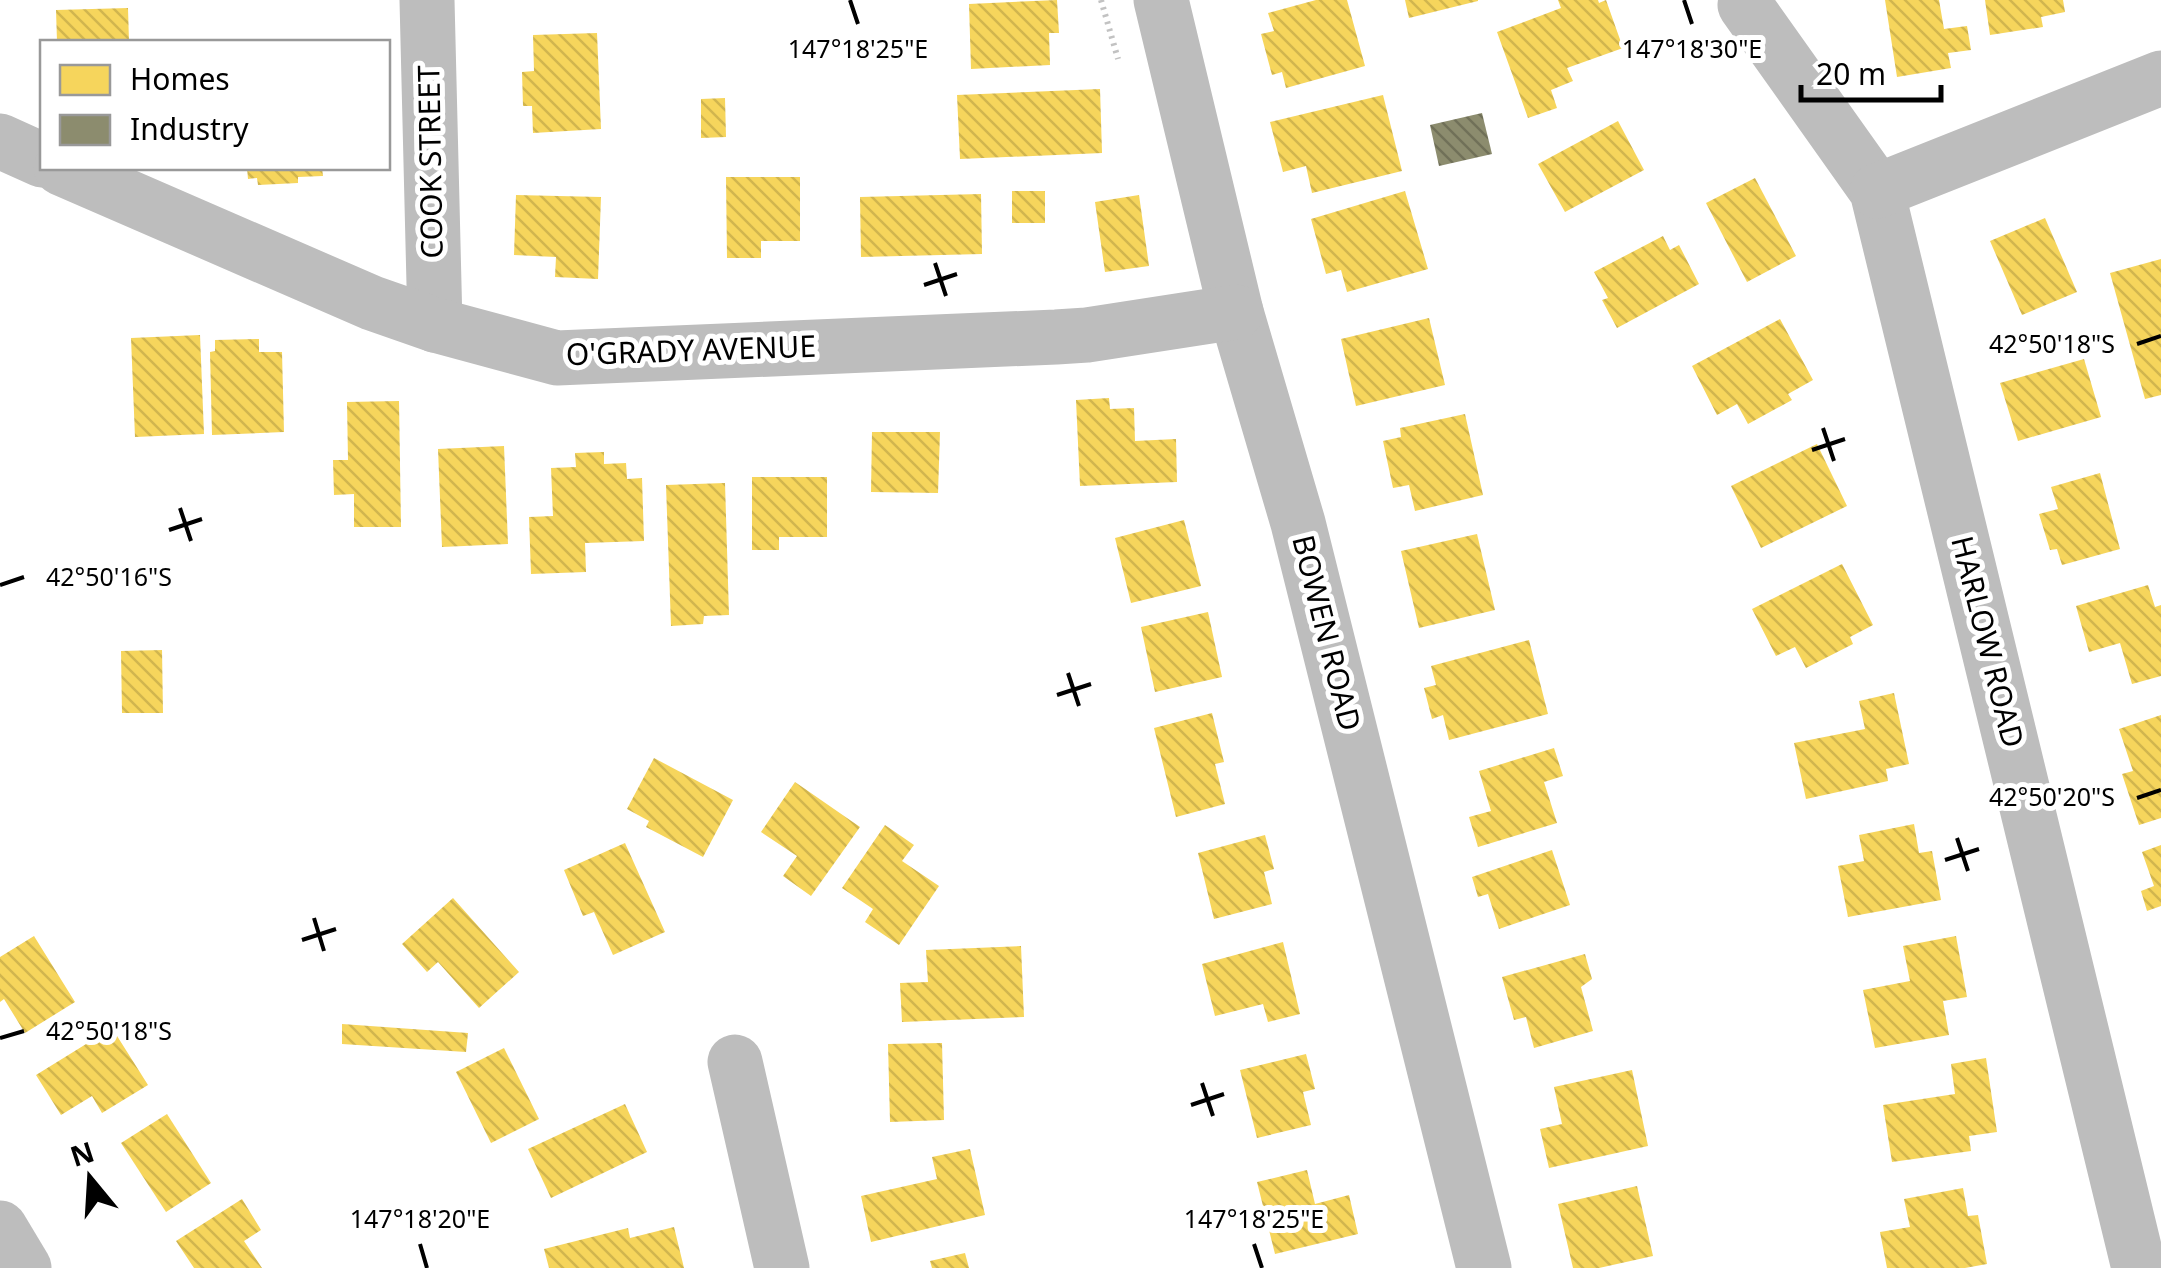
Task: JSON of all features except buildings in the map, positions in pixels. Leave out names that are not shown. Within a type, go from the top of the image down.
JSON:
[{"type":"street","name":"COOK STREET","points":[[428,0],[435,324]]},
{"type":"street","name":"BOWEN ROAD","points":[[1161,0],[1236,312],[1298,523],[1484,1268]]},
{"type":"street","name":"HARLOW ROAD","points":[[1745,5],[1878,192],[2139,1268]]},
{"type":"street","points":[[1878,192],[2161,78]]},
{"type":"street","points":[[0,141],[40,159]]},
{"type":"street","name":"O'GRADY AVENUE","points":[[65,170],[372,303],[556,358],[1072,336],[1236,312]]},
{"type":"street","points":[[735,1062],[782,1268]]},
{"type":"street","points":[[0,1228],[24,1268]]}]
